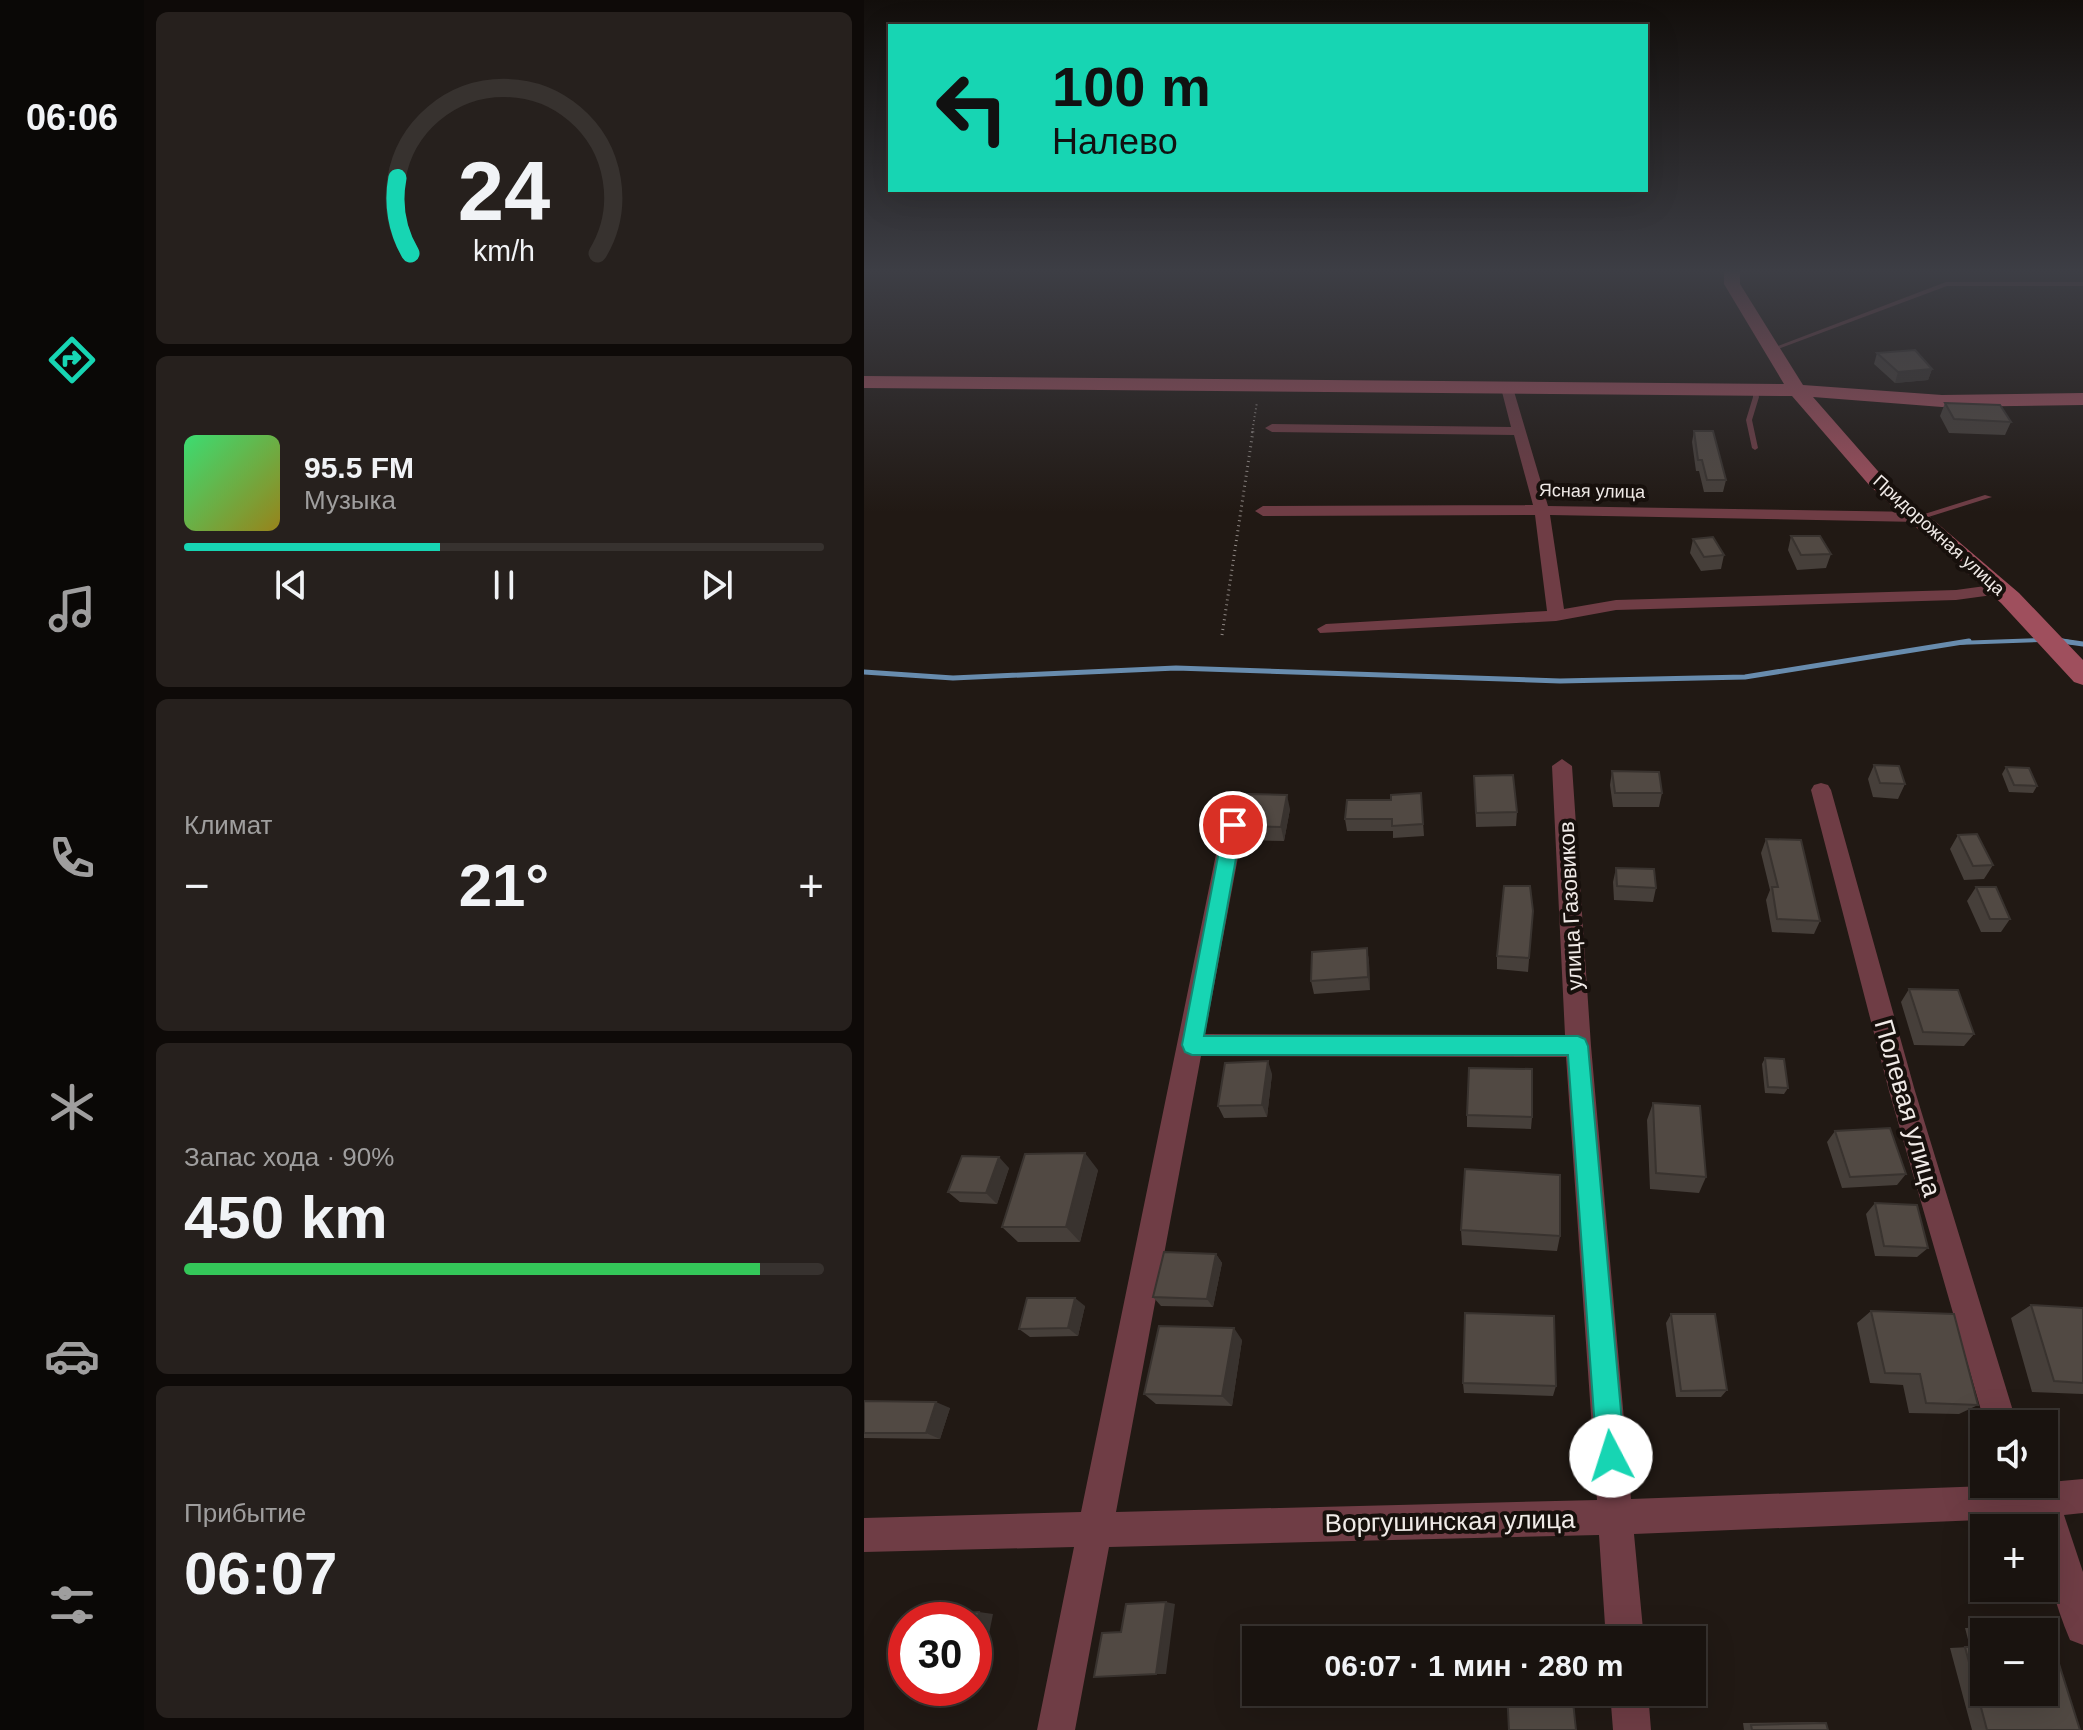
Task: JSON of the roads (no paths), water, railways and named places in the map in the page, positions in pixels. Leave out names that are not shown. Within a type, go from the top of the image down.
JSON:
[{"type":"street","name":"Придорожная улица","points":[[1774,351],[1797,390],[1877,482],[2000,589],[2083,676]]},
{"type":"street","points":[[864,382],[1731,387],[1942,401],[2083,399]]},
{"type":"street","points":[[1507,388],[1542,510],[1556,616]]},
{"type":"street","points":[[1272,428],[1518,431]]},
{"type":"street","name":"Ясная улица","points":[[1263,511],[1542,510],[1919,517]]},
{"type":"street","points":[[1326,629],[1556,616],[1616,605],[1956,595],[2000,589]]},
{"type":"street","name":"улица Газовиков","points":[[1562,766],[1578,1046],[1624,1626]]},
{"type":"street","name":"Полевая улица","points":[[1821,790],[1902,1091],[1997,1410]]},
{"type":"street","points":[[1056,1730],[1233,825]]},
{"type":"street","points":[[1192,1045],[1578,1046]]},
{"type":"street","name":"Воргушинская улица","points":[[2058,1494],[2083,1496]]},
{"type":"street","name":"Воргушинская улица","points":[[864,1535],[1616,1517],[1970,1496]]},
{"type":"street","points":[[2039,1498],[2083,1627]]},
{"type":"street","points":[[1630,1706],[1632,1730]]},
{"type":"lane","points":[[1755,390],[1749,420],[1755,448]]},
{"type":"lane","points":[[1919,517],[1988,497]]},
{"type":"waterway","points":[[1957,643],[2040,640]]},
{"type":"waterway","points":[[2059,640],[2069,642]]},
{"type":"waterway","points":[[1957,643],[1969,641]]},
{"type":"waterway","points":[[2062,641],[2069,642]]},
{"type":"waterway","points":[[2069,642],[2083,644]]},
{"type":"waterway","points":[[2069,642],[2074,643]]},
{"type":"waterway","points":[[864,672],[953,678],[1176,668],[1560,681],[1745,677],[1957,643]]}]
